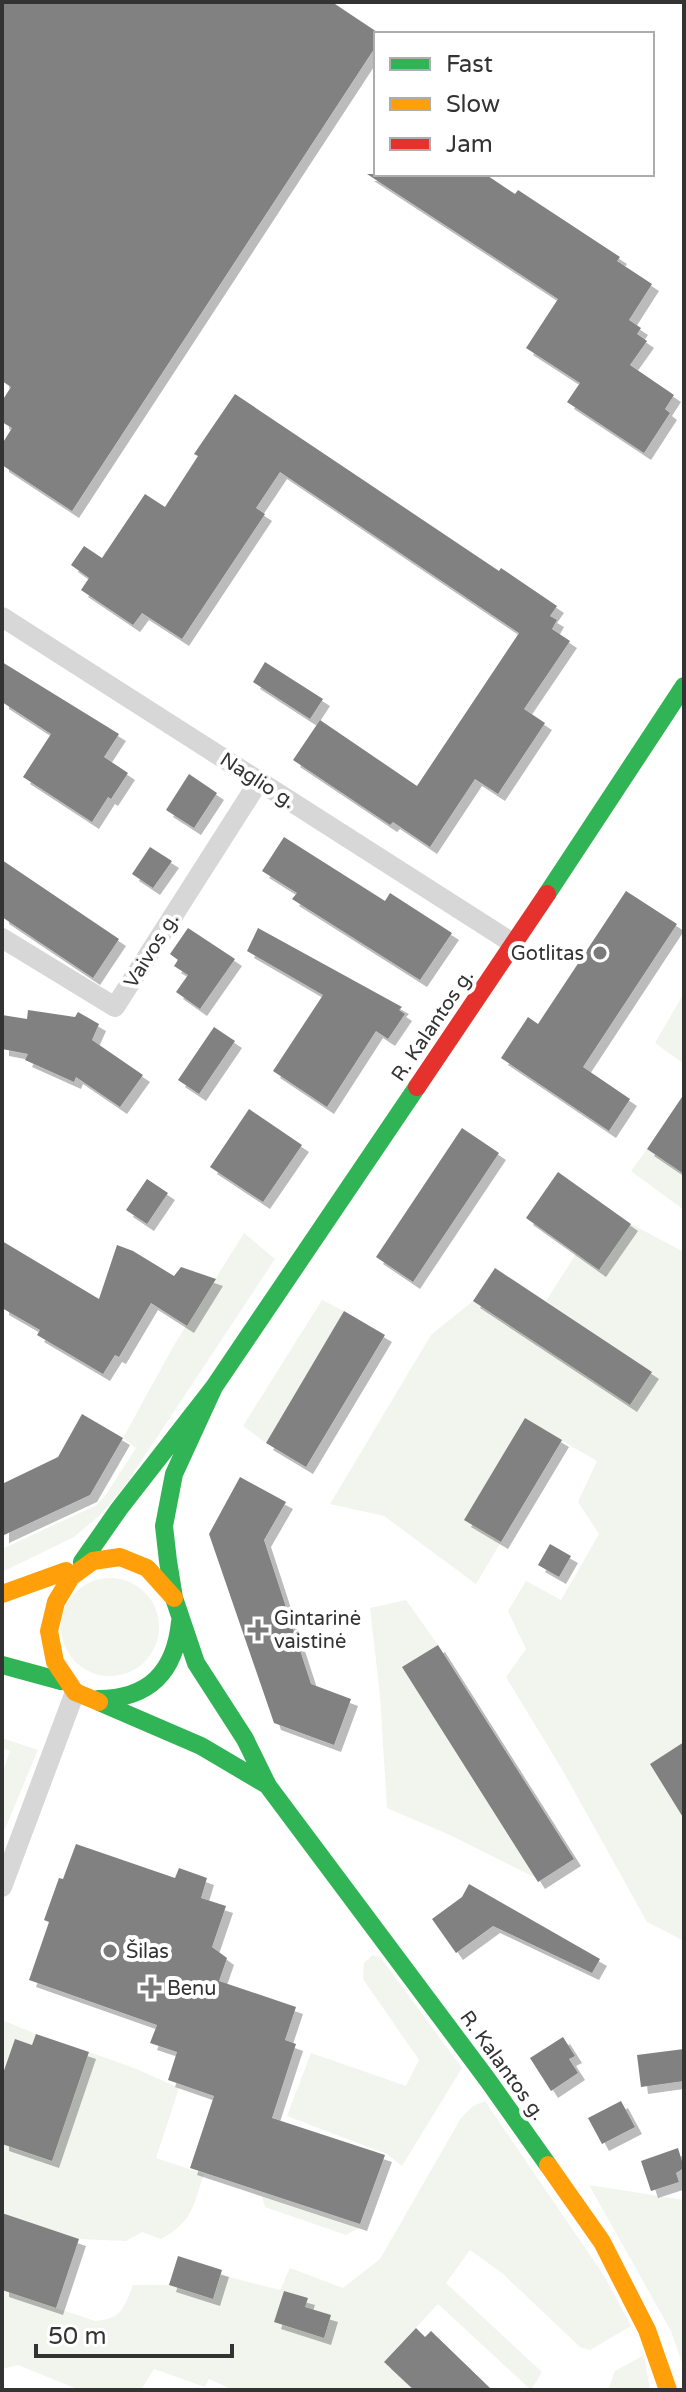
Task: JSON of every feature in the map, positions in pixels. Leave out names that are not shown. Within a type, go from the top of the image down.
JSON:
[{"type":"main road","name":"R. Kalantos g.","points":[[268,1786],[201,1746],[76,1690],[49,1668],[41,1651],[38,1616],[49,1591],[74,1566],[214,1387],[514,944],[684,686]]},
{"type":"main road","name":"R. Kalantos g.","points":[[214,1387],[174,1474],[164,1526],[174,1598],[196,1663],[245,1739],[268,1786],[477,2066],[602,2242],[647,2330],[668,2390]]},
{"type":"main road","name":"R. Kalantos g.","points":[[74,1566],[100,1557],[118,1557],[135,1562],[151,1570],[164,1582],[174,1598]]},
{"type":"main road","points":[[2,1594],[74,1566]]},
{"type":"main road","name":"R. Kalantos g.","points":[[76,1690],[126,1698],[143,1692],[157,1682],[176,1653],[180,1618]]},
{"type":"main road","points":[[2,1665],[76,1690]]},
{"type":"street","name":"Naglio g.","points":[[2,617],[514,944]]},
{"type":"street","name":"Vaivos g.","points":[[2,938],[115,1007],[259,781]]},
{"type":"street","points":[[2,1887],[76,1690]]},
{"type":"shaded area","points":[[684,993],[684,1064],[655,1043]]},
{"type":"shaded area","points":[[647,1149],[684,1174],[684,1210],[631,1171]]},
{"type":"shaded area","points":[[631,1224],[684,1252],[684,1397],[681,1401],[684,1403],[684,1742],[650,1764],[684,1819],[684,1941],[647,1922],[563,1771],[506,1677],[526,1649],[508,1611],[526,1581],[561,1600],[599,1534],[578,1502],[597,1461],[525,1419],[465,1520],[501,1542],[476,1584],[384,1516],[330,1504],[431,1335],[473,1301],[630,1405],[651,1372],[546,1301],[576,1254],[599,1270]]},
{"type":"shaded area","points":[[244,1233],[275,1259],[122,1490],[99,1516],[74,1537],[2,1572],[2,1549],[95,1506],[105,1496],[136,1448],[123,1438],[173,1347]]},
{"type":"shaded area","points":[[322,1300],[344,1311],[266,1443],[243,1426]]},
{"type":"shaded area","points":[[110,1578],[129,1582],[145,1592],[155,1608],[159,1627],[155,1646],[145,1662],[129,1672],[110,1676],[91,1672],[75,1662],[65,1646],[61,1627],[65,1608],[75,1592],[91,1582]]},
{"type":"shaded area","points":[[406,1600],[438,1645],[403,1667],[536,1878],[387,1808],[380,1695],[370,1608]]},
{"type":"shaded area","points":[[2,1738],[38,1750],[5,1829],[2,1827],[2,1774],[10,1751],[2,1748]]},
{"type":"shaded area","points":[[373,1955],[381,1958],[462,2068],[402,2166],[387,2154],[287,2116],[311,2053],[406,2086],[419,2060],[363,1979],[364,1963]]},
{"type":"shaded area","points":[[2,2020],[36,2034],[32,2045],[15,2039],[4,2069],[2,2068]]},
{"type":"shaded area","points":[[89,2052],[179,2088],[156,2158],[204,2174],[194,2205],[185,2220],[161,2239],[142,2232],[126,2241],[79,2239],[2,2213],[2,2144],[52,2161]]},
{"type":"shaded area","points":[[485,2101],[605,2277],[631,2326],[590,2350],[580,2347],[502,2273],[470,2250],[446,2283],[542,2372],[531,2390],[438,2304],[384,2362],[414,2390],[233,2390],[209,2379],[205,2387],[154,2369],[141,2390],[80,2390],[18,2365],[2,2369],[2,2290],[95,2321],[117,2315],[133,2285],[169,2285],[213,2298],[221,2275],[280,2290],[290,2268],[343,2288],[380,2259],[461,2118],[473,2106]]},
{"type":"shaded area","points":[[589,2185],[684,2200],[684,2369],[671,2331]]},
{"type":"shaded area","points":[[262,2196],[359,2228],[346,2235],[265,2207]]},
{"type":"shaded area","points":[[644,2355],[650,2390],[608,2390],[615,2371]]},
{"type":"building","points":[[2,2],[332,2],[377,32],[374,32],[374,49],[72,511],[2,465],[2,444],[12,428],[2,422],[2,401],[11,387],[2,381]]},
{"type":"building","points":[[367,174],[488,176],[515,194],[518,190],[620,257],[617,261],[652,284],[629,320],[641,328],[637,334],[647,341],[630,365],[674,395],[665,409],[670,413],[644,453],[567,402],[580,383],[526,348],[558,299]]},
{"type":"building","points":[[235,394],[499,571],[501,568],[557,606],[550,616],[557,620],[552,629],[570,641],[524,709],[545,723],[498,794],[475,779],[430,847],[393,822],[390,825],[293,760],[320,720],[417,786],[519,633],[280,472],[256,508],[265,514],[182,639],[142,613],[133,625],[81,590],[89,578],[71,565],[84,546],[102,558],[145,494],[165,507],[198,456],[194,454]]},
{"type":"building","points":[[2,662],[119,734],[104,757],[128,773],[92,822],[23,777],[51,734],[2,702]]},
{"type":"building","points":[[265,662],[323,699],[310,719],[253,682]]},
{"type":"building","points":[[189,774],[217,793],[194,828],[166,810]]},
{"type":"building","points":[[284,837],[385,901],[390,893],[452,933],[420,980],[292,899],[297,893],[262,871]]},
{"type":"building","points":[[150,847],[172,861],[153,888],[132,874]]},
{"type":"building","points":[[2,860],[119,939],[93,978],[2,917]]},
{"type":"building","points":[[626,891],[677,924],[583,1067],[630,1099],[609,1131],[501,1058],[528,1017],[538,1024]]},
{"type":"building","points":[[188,928],[235,959],[200,1009],[176,992],[188,975],[174,966],[178,960],[170,954]]},
{"type":"building","points":[[258,928],[402,1007],[399,1010],[405,1014],[388,1039],[376,1031],[327,1107],[273,1071],[323,995],[247,951]]},
{"type":"building","points":[[28,1010],[75,1017],[78,1012],[99,1024],[92,1040],[143,1075],[120,1107],[76,1077],[74,1082],[25,1060],[28,1054],[2,1049],[2,1015],[27,1019]]},
{"type":"building","points":[[214,1027],[235,1041],[199,1094],[178,1080]]},
{"type":"building","points":[[684,1094],[684,1174],[647,1149]]},
{"type":"building","points":[[249,1109],[302,1145],[263,1202],[210,1167]]},
{"type":"building","points":[[462,1128],[499,1153],[413,1282],[376,1257]]},
{"type":"building","points":[[558,1172],[631,1224],[599,1270],[526,1218]]},
{"type":"building","points":[[147,1179],[168,1193],[147,1224],[126,1210]]},
{"type":"building","points":[[2,1241],[99,1299],[117,1245],[174,1276],[181,1267],[216,1279],[187,1326],[151,1303],[119,1357],[115,1355],[103,1374],[37,1335],[40,1330],[2,1308]]},
{"type":"building","points":[[495,1268],[652,1372],[630,1405],[473,1301]]},
{"type":"building","points":[[344,1311],[385,1335],[306,1467],[266,1443]]},
{"type":"building","points":[[82,1414],[123,1438],[90,1495],[2,1536],[2,1484],[58,1457]]},
{"type":"building","points":[[525,1418],[562,1440],[501,1542],[464,1520]]},
{"type":"building","points":[[240,1477],[286,1502],[264,1540],[311,1684],[351,1699],[334,1745],[274,1723],[209,1534]]},
{"type":"building","points":[[550,1544],[571,1556],[559,1577],[538,1565]]},
{"type":"building","points":[[438,1645],[574,1859],[538,1882],[402,1667]]},
{"type":"building","points":[[684,1742],[684,1819],[650,1764]]},
{"type":"building","points":[[76,1844],[175,1878],[179,1868],[207,1878],[201,1898],[226,1906],[212,1947],[227,1958],[219,1981],[296,2007],[285,2040],[296,2044],[272,2118],[385,2155],[360,2224],[190,2168],[214,2096],[168,2080],[177,2052],[150,2043],[157,2025],[29,1980],[49,1922],[44,1920],[59,1878],[63,1879]]},
{"type":"building","points":[[469,1884],[600,1959],[592,1973],[493,1926],[456,1953],[432,1919],[462,1897]]},
{"type":"building","points":[[36,2034],[89,2052],[52,2161],[2,2144],[2,2076],[15,2039],[32,2045]]},
{"type":"building","points":[[563,2037],[575,2056],[569,2059],[578,2073],[551,2091],[530,2058]]},
{"type":"building","points":[[684,2049],[684,2081],[641,2087],[637,2055]]},
{"type":"building","points":[[621,2101],[635,2127],[602,2144],[588,2118]]},
{"type":"building","points":[[678,2148],[684,2168],[676,2173],[679,2182],[651,2191],[641,2161]]},
{"type":"building","points":[[2,2213],[79,2239],[56,2308],[2,2290]]},
{"type":"building","points":[[178,2256],[222,2270],[213,2299],[169,2285]]},
{"type":"building","points":[[284,2291],[308,2298],[305,2307],[331,2315],[324,2338],[274,2322]]},
{"type":"building","points":[[416,2328],[425,2337],[431,2331],[492,2390],[414,2390],[384,2362]]},
{"type":"traffic: fast","points":[[547,894],[684,686]]},
{"type":"traffic: fast","points":[[82,1562],[214,1387],[417,1087]]},
{"type":"traffic: fast","points":[[214,1387],[174,1474],[164,1526],[174,1598],[196,1663],[245,1739],[268,1786],[548,2165]]},
{"type":"traffic: fast","points":[[98,1699],[132,1694],[156,1679],[172,1655],[180,1622]]},
{"type":"traffic: fast","points":[[2,1665],[61,1681]]},
{"type":"traffic: fast","points":[[99,1702],[201,1746],[267,1785]]},
{"type":"traffic: slow","points":[[99,1702],[75,1692],[55,1662],[49,1631],[56,1602],[71,1577],[93,1561],[120,1557],[147,1568],[174,1598]]},
{"type":"traffic: slow","points":[[2,1594],[66,1571]]},
{"type":"traffic: slow","points":[[548,2165],[602,2242],[647,2330],[668,2390]]},
{"type":"traffic: jam","points":[[417,1087],[547,894]]},
{"type":"place","name":"Gotlitas","points":[[600,953]]},
{"type":"place","name":"Gintarinė vaistinė","points":[[258,1630]]},
{"type":"place","name":"Šilas","points":[[110,1951]]},
{"type":"place","name":"Benu","points":[[151,1988]]}]
